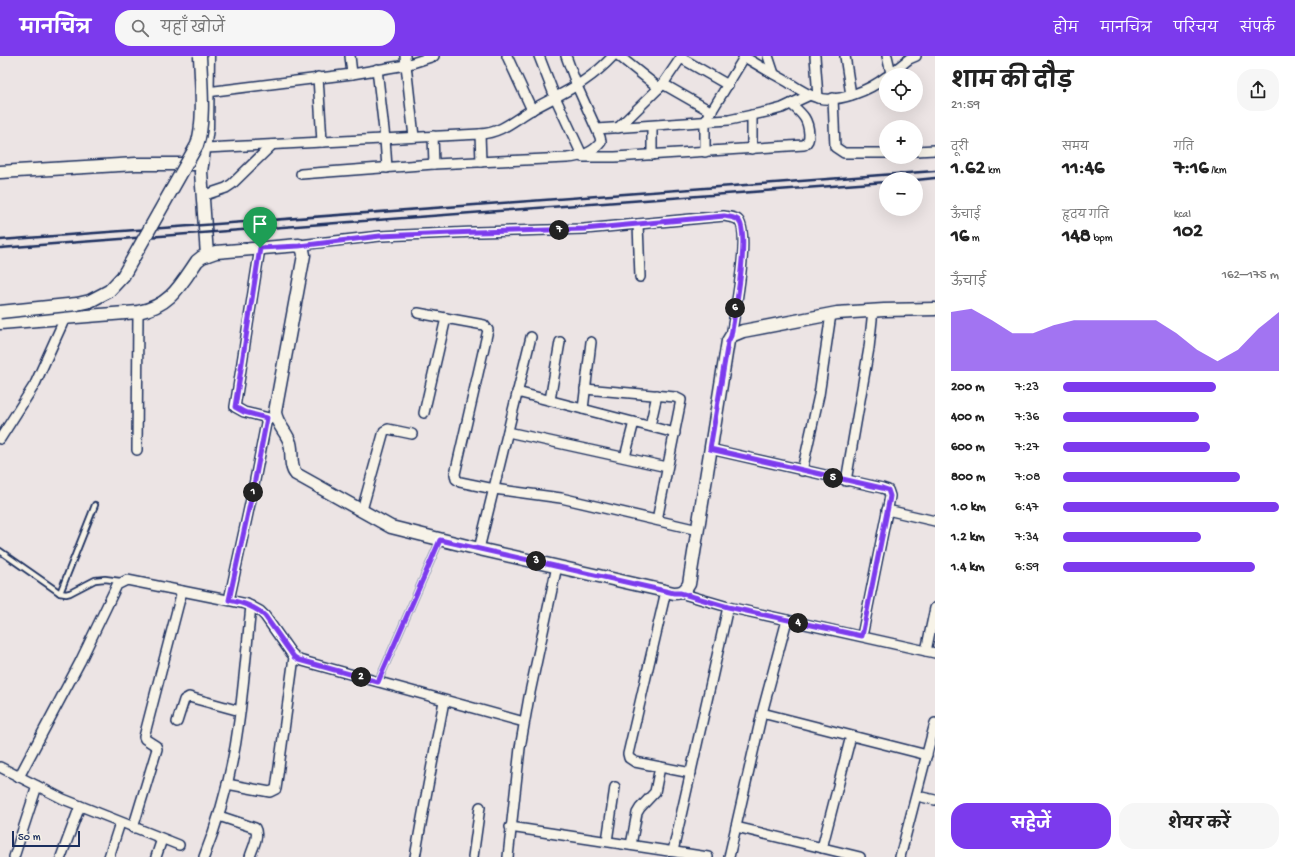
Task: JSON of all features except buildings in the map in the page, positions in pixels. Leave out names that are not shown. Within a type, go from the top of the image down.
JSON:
[{"type":"street","points":[[0,312],[77,304],[90,301],[109,290],[123,276],[197,145],[200,137],[200,56]]},
{"type":"street","points":[[207,255],[202,196],[202,164],[207,128],[208,56]]},
{"type":"street","points":[[350,56],[352,74]]},
{"type":"street","points":[[207,92],[318,77],[352,74],[377,69],[406,60],[434,56]]},
{"type":"street","points":[[507,56],[532,110]]},
{"type":"street","points":[[539,56],[580,156]]},
{"type":"street","points":[[566,56],[601,142],[598,146],[580,156]]},
{"type":"street","points":[[205,148],[480,134],[494,132],[502,129],[532,110],[577,86],[595,73],[612,56]]},
{"type":"street","points":[[619,56],[661,86],[712,112]]},
{"type":"street","points":[[705,152],[705,122],[744,56],[814,96],[833,98],[851,95],[871,88],[879,82]]},
{"type":"street","points":[[768,56],[774,74]]},
{"type":"street","points":[[814,96],[815,56]]},
{"type":"street","points":[[845,56],[851,95]]},
{"type":"street","points":[[887,56],[888,68]]},
{"type":"street","points":[[898,68],[909,59],[916,56]]},
{"type":"street","points":[[618,128],[661,86],[682,57],[728,85]]},
{"type":"street","points":[[406,60],[414,137]]},
{"type":"street","points":[[377,69],[387,168]]},
{"type":"street","points":[[318,77],[322,142]]},
{"type":"street","points":[[597,129],[729,120],[771,111],[814,96]]},
{"type":"street","points":[[833,98],[835,147],[844,153],[879,153]]},
{"type":"street","points":[[301,174],[434,164],[580,156],[652,155],[798,147],[804,145],[809,139],[808,124],[802,114],[791,104]]},
{"type":"street","points":[[752,115],[752,149]]},
{"type":"street","points":[[652,126],[652,155]]},
{"type":"street","points":[[480,134],[481,162]]},
{"type":"street","points":[[433,136],[434,164]]},
{"type":"street","points":[[202,196],[226,188],[232,184],[272,145]]},
{"type":"street","points":[[923,151],[935,150]]},
{"type":"street","points":[[0,172],[136,164],[202,164]]},
{"type":"street","points":[[0,323],[150,310],[169,299],[197,261],[202,257],[216,252],[299,246],[380,236],[584,229],[724,216],[734,218],[739,220],[742,226],[743,257],[731,336],[728,342],[710,449],[689,584],[686,589],[680,593]]},
{"type":"street","points":[[638,224],[640,276]]},
{"type":"street","points":[[229,600],[253,490],[275,412],[304,255],[303,250],[299,246]]},
{"type":"street","points":[[260,248],[235,407],[244,412],[272,419],[289,438],[292,452],[292,467],[296,474],[381,522],[391,527],[440,540],[680,593],[728,607],[930,652],[935,608]]},
{"type":"street","points":[[731,336],[742,331],[831,314],[873,310],[935,309]]},
{"type":"street","points":[[846,480],[869,348],[873,310]]},
{"type":"street","points":[[138,312],[138,450]]},
{"type":"street","points":[[418,313],[484,325],[488,330],[455,474],[456,479],[460,482],[494,489],[562,498],[698,530]]},
{"type":"street","points":[[802,471],[819,395],[831,314]]},
{"type":"street","points":[[0,439],[32,390],[65,318]]},
{"type":"street","points":[[424,413],[446,318]]},
{"type":"street","points":[[479,549],[531,338]]},
{"type":"street","points":[[550,400],[560,342]]},
{"type":"street","points":[[583,409],[591,342]]},
{"type":"street","points":[[585,389],[675,396],[681,400],[657,520]]},
{"type":"street","points":[[517,392],[675,433]]},
{"type":"street","points":[[650,426],[657,395]]},
{"type":"street","points":[[625,457],[634,422]]},
{"type":"street","points":[[362,510],[384,431],[388,429],[412,434]]},
{"type":"street","points":[[508,432],[667,467]]},
{"type":"street","points":[[710,449],[888,490],[890,496],[862,636]]},
{"type":"street","points":[[887,510],[935,521]]},
{"type":"street","points":[[508,857],[510,826],[524,722],[556,566]]},
{"type":"street","points":[[19,777],[73,675],[117,584],[127,580],[252,606],[265,616],[294,657],[299,660],[444,702],[524,722]]},
{"type":"street","points":[[133,828],[157,749],[154,744],[145,740],[145,733],[182,591]]},
{"type":"street","points":[[666,591],[628,754],[629,758],[635,762],[691,773]]},
{"type":"street","points":[[204,857],[219,816],[227,784],[240,711],[252,606]]},
{"type":"street","points":[[673,851],[728,607]]},
{"type":"street","points":[[729,857],[762,714],[787,620]]},
{"type":"street","points":[[227,784],[270,792],[276,789],[294,657]]},
{"type":"street","points":[[177,722],[184,700],[189,697],[240,711]]},
{"type":"street","points":[[415,857],[444,702]]},
{"type":"street","points":[[762,714],[927,755]]},
{"type":"street","points":[[900,857],[935,722]]},
{"type":"street","points":[[822,848],[851,736]]},
{"type":"street","points":[[0,767],[80,806],[179,845]]},
{"type":"street","points":[[631,845],[638,813],[640,808],[655,792],[660,767]]},
{"type":"street","points":[[14,857],[37,786]]},
{"type":"street","points":[[607,841],[615,787]]},
{"type":"street","points":[[917,796],[935,800]]},
{"type":"street","points":[[62,857],[80,806]]},
{"type":"street","points":[[473,857],[480,807]]},
{"type":"street","points":[[219,816],[255,828],[257,831],[257,836],[250,857]]},
{"type":"street","points":[[109,857],[120,823]]},
{"type":"street","points":[[510,826],[708,857]]},
{"type":"street","points":[[736,827],[822,848],[838,854],[860,857]]},
{"type":"street","points":[[156,857],[162,839]]},
{"type":"lane","points":[[60,593],[95,505]]},
{"type":"lane","points":[[378,682],[440,540]]},
{"type":"lane","points":[[0,551],[60,593],[70,593],[95,580],[122,581]]},
{"type":"railway","points":[[0,240],[935,171]]},
{"type":"railway","points":[[923,179],[935,178]]},
{"type":"railway","points":[[0,248],[879,183]]},
{"type":"route","points":[[724,216],[739,220],[742,226],[743,257],[731,336],[728,342],[710,449],[888,490],[890,496],[889,502],[862,636],[728,607],[680,593],[674,593],[440,540],[378,682],[299,660],[294,657],[260,611],[247,604],[229,600],[267,418],[244,412],[235,407],[260,248],[294,245],[299,246],[380,236],[584,229],[724,216]]}]
